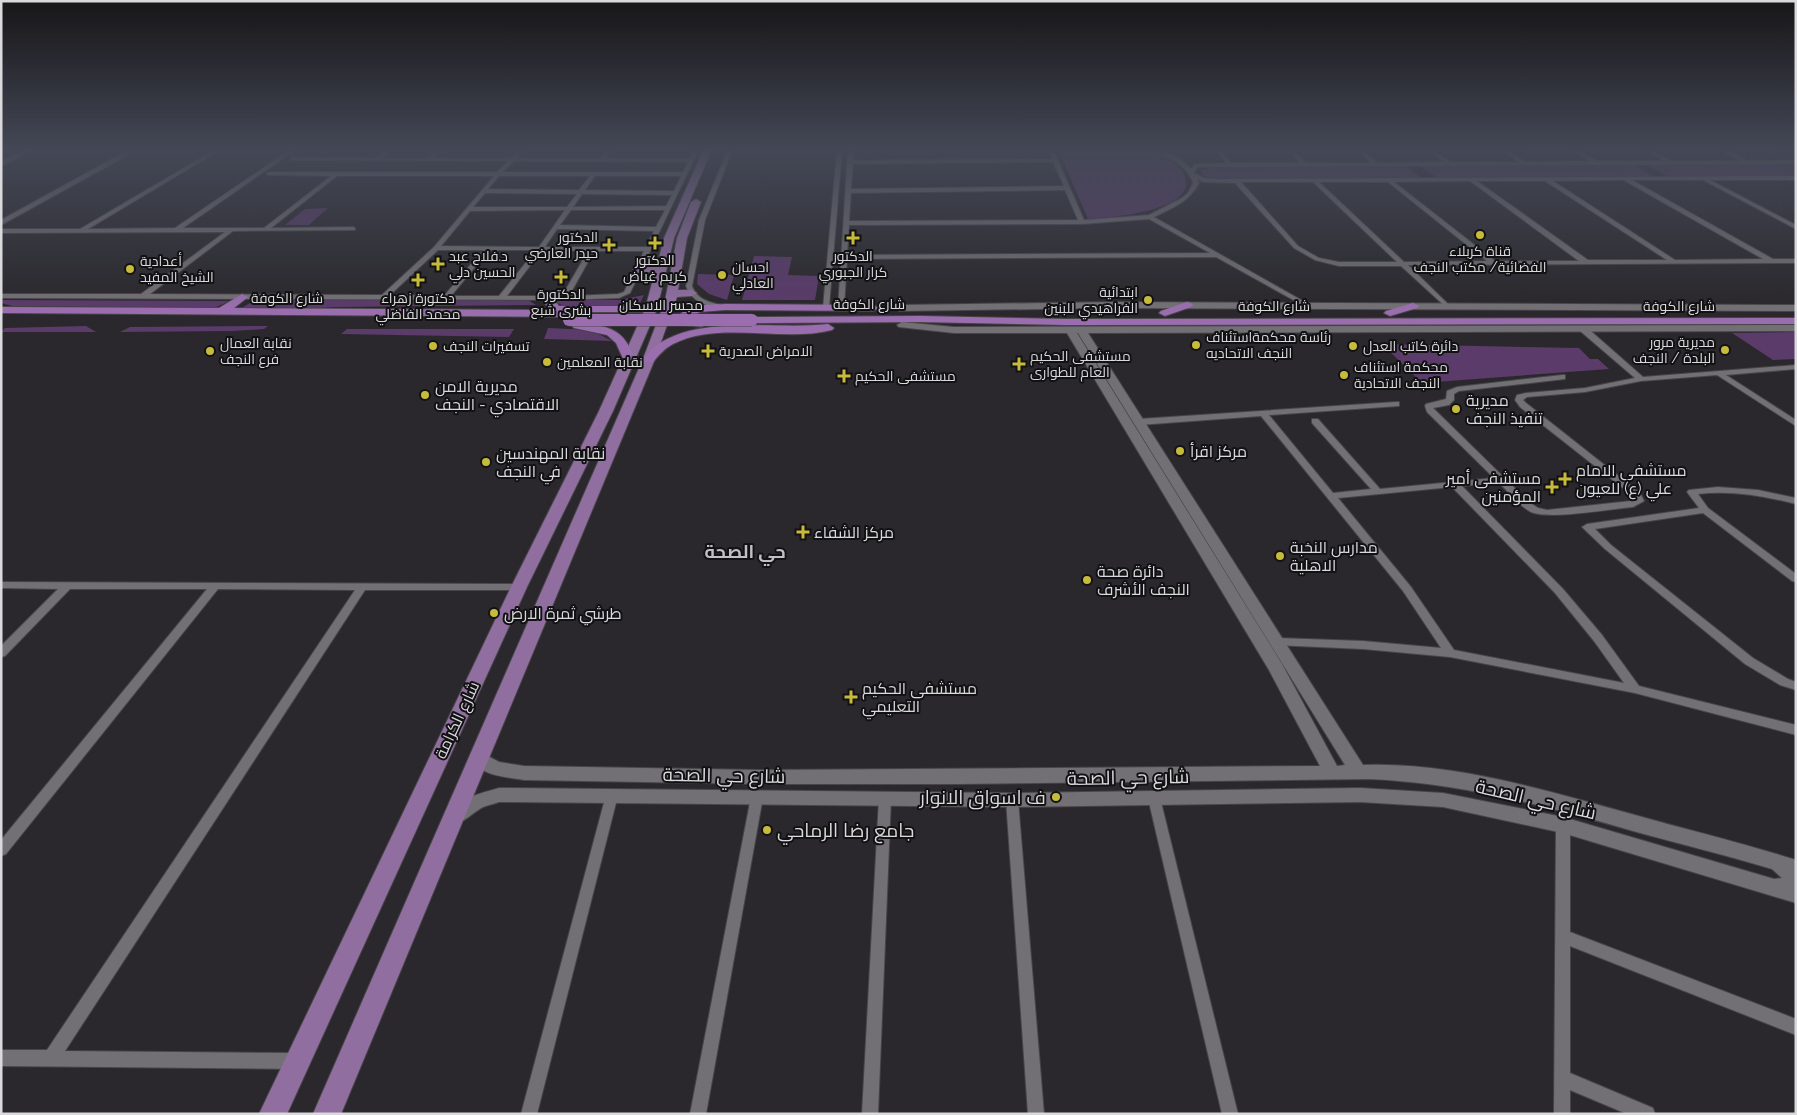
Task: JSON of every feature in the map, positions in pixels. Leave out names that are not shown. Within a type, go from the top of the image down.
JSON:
[{"type":"highway","points":[[220,313],[242,297]]},
{"type":"highway","points":[[546,297],[555,309]]},
{"type":"highway","points":[[1165,313],[1187,305]]},
{"type":"highway","points":[[1390,313],[1413,306]]},
{"type":"highway","points":[[725,307],[899,308],[969,317],[902,325],[701,325],[688,324],[684,321],[684,317],[691,311],[725,307]]},
{"type":"highway","points":[[296,316],[362,309],[621,309],[656,318]]},
{"type":"highway","points":[[296,316],[366,324],[573,320],[612,323],[623,315],[621,309]]},
{"type":"highway","name":"شارع الكوفة","points":[[1,310],[296,316]]},
{"type":"highway","name":"شارع الكوفة","points":[[969,317],[1165,313],[1796,314]]},
{"type":"highway","name":"شارع الكوفة","points":[[1,321],[296,316]]},
{"type":"highway","name":"شارع الكوفة","points":[[753,317],[1369,321],[1796,321]]},
{"type":"highway","name":"مجسر الاسكان","points":[[573,320],[753,317]]},
{"type":"highway","points":[[573,320],[616,335],[625,345],[629,360]]},
{"type":"highway","points":[[1369,321],[1406,329]]},
{"type":"highway","points":[[650,359],[666,342],[696,332],[805,331],[839,325]]},
{"type":"main road","points":[[1,214],[27,201]]},
{"type":"main road","points":[[1,223],[40,201]]},
{"type":"main road","points":[[656,318],[661,269],[668,238],[682,201]]},
{"type":"main road","points":[[656,318],[672,294],[682,238],[696,201]]},
{"type":"main road","points":[[673,226],[686,226]]},
{"type":"main road","points":[[668,238],[682,238]]},
{"type":"main road","points":[[638,269],[661,269]]},
{"type":"main road","points":[[672,294],[692,294]]},
{"type":"main road","points":[[899,308],[1187,305],[1796,308]]},
{"type":"main road","name":"شارع الكرامة","points":[[327,1114],[480,758],[509,683],[650,359],[656,318]]},
{"type":"main road","name":"شارع الكرامة","points":[[273,1114],[519,587],[629,360],[656,318]]},
{"type":"main road","points":[[902,325],[948,330],[1796,328]]},
{"type":"main road","points":[[1076,330],[1139,422],[1278,642],[1292,668],[1293,683],[1332,773]]},
{"type":"main road","points":[[1076,330],[1276,668],[1293,683],[1358,770]]},
{"type":"main road","points":[[589,445],[599,447],[613,444]]},
{"type":"main road","points":[[575,474],[587,472],[600,475]]},
{"type":"main road","points":[[1276,668],[1286,672],[1292,668]]},
{"type":"main road","name":"شارع حي الصحة","points":[[480,758],[495,768],[524,773],[760,777],[959,777],[1332,773],[1358,770],[1436,776],[1550,800],[1787,865]]},
{"type":"main road","points":[[924,777],[932,783],[934,788],[931,796],[926,799]]},
{"type":"main road","points":[[959,777],[949,784],[948,789],[956,798],[962,799]]},
{"type":"main road","name":"شارع حي الصحة","points":[[454,817],[477,802],[499,795],[612,794],[1012,800],[1360,795],[1434,799],[1563,825],[1796,894]]},
{"type":"main road","points":[[1773,886],[1789,887],[1793,883],[1787,865]]},
{"type":"street","points":[[82,230],[131,201]]},
{"type":"street","points":[[176,230],[221,201]]},
{"type":"street","points":[[188,230],[230,201]]},
{"type":"street","points":[[266,229],[302,201]]},
{"type":"street","points":[[385,296],[436,248],[476,201]]},
{"type":"street","points":[[502,297],[540,249],[573,201]]},
{"type":"street","points":[[1,296],[606,297],[627,293],[671,201]]},
{"type":"street","points":[[710,201],[696,242],[689,286],[692,294],[708,303],[725,307]]},
{"type":"street","points":[[826,308],[836,201]]},
{"type":"street","points":[[841,308],[849,201]]},
{"type":"street","points":[[1073,201],[1082,222]]},
{"type":"street","points":[[847,223],[1082,222],[1150,217],[1180,201]]},
{"type":"street","points":[[1255,201],[1296,247],[1316,259],[1351,265],[1796,261]]},
{"type":"street","points":[[1336,201],[1447,306]]},
{"type":"street","points":[[1415,201],[1493,263]]},
{"type":"street","points":[[1501,201],[1587,263]]},
{"type":"street","points":[[1580,201],[1675,262]]},
{"type":"street","points":[[1665,201],[1772,262]]},
{"type":"street","points":[[1746,201],[1796,227]]},
{"type":"street","points":[[470,209],[668,208]]},
{"type":"street","points":[[1150,217],[1308,306]]},
{"type":"street","points":[[555,227],[658,229]]},
{"type":"street","points":[[1,231],[353,229]]},
{"type":"street","points":[[142,297],[232,230]]},
{"type":"street","points":[[436,248],[648,249]]},
{"type":"street","points":[[446,297],[487,249]]},
{"type":"street","points":[[564,298],[592,249]]},
{"type":"street","points":[[845,257],[1215,255]]},
{"type":"street","points":[[1582,328],[1641,379]]},
{"type":"street","points":[[1562,377],[1456,389],[1452,390],[1450,400],[1446,403],[1429,406],[1430,410],[1501,480],[1530,507],[1541,512],[1553,513],[1637,503],[1639,498],[1634,492],[1523,405],[1520,400],[1526,395],[1585,390],[1641,379],[1796,367]]},
{"type":"street","points":[[1718,373],[1796,424]]},
{"type":"street","points":[[1139,422],[1396,404]]},
{"type":"street","points":[[1263,413],[1406,589],[1450,653]]},
{"type":"street","points":[[1314,420],[1377,491]]},
{"type":"street","points":[[1330,496],[1501,480]]},
{"type":"street","points":[[1454,484],[1559,591],[1598,638],[1635,689]]},
{"type":"street","points":[[1796,501],[1714,488],[1692,492],[1705,510],[1796,579]]},
{"type":"street","points":[[1705,510],[1587,526],[1608,547],[1749,661],[1784,682],[1796,686]]},
{"type":"street","points":[[1,585],[519,587]]},
{"type":"street","points":[[1,654],[68,585]]},
{"type":"street","points":[[1,850],[214,587]]},
{"type":"street","points":[[51,1058],[362,587]]},
{"type":"street","points":[[1278,642],[1363,645],[1450,653],[1635,689],[1796,730]]},
{"type":"street","points":[[529,1114],[612,794]]},
{"type":"street","points":[[698,1114],[757,797]]},
{"type":"street","points":[[870,1114],[885,798]]},
{"type":"street","points":[[1154,798],[1230,1114]]},
{"type":"street","points":[[1012,800],[1036,1114]]},
{"type":"street","points":[[1562,1114],[1563,825]]},
{"type":"street","points":[[1563,936],[1796,1027]]},
{"type":"street","points":[[1,1058],[298,1061]]},
{"type":"street","points":[[1562,1078],[1647,1114]]},
{"type":"shaded area","points":[[1080,201],[1172,201],[1150,210],[1132,214],[1088,219]]},
{"type":"shaded area","points":[[328,208],[309,225],[285,225],[305,209]]},
{"type":"shaded area","points":[[754,256],[792,257],[788,275],[819,276],[815,300],[742,300]]},
{"type":"shaded area","points":[[698,274],[734,275],[727,300],[709,294],[697,284]]},
{"type":"shaded area","points":[[644,295],[638,307],[562,305],[550,300],[619,300]]},
{"type":"shaded area","points":[[1,300],[230,301],[214,308],[12,306],[1,303]]},
{"type":"shaded area","points":[[255,300],[528,300],[536,305],[238,310]]},
{"type":"shaded area","points":[[86,326],[96,332],[1,332],[5,328]]},
{"type":"shaded area","points":[[268,326],[264,329],[233,331],[120,332],[130,327]]},
{"type":"shaded area","points":[[548,328],[591,330],[612,341],[544,339]]},
{"type":"shaded area","points":[[347,329],[514,329],[509,337],[341,334]]},
{"type":"shaded area","points":[[1796,332],[1796,359],[1773,360],[1732,333]]},
{"type":"shaded area","points":[[1382,344],[1579,348],[1590,359],[1598,359],[1609,369],[1422,383]]},
{"type":"place","name":"قناة كربلاء الفضائية/ مكتب النجف","points":[[1480,235]]},
{"type":"place","name":"الدكتور كرار الجبوري","points":[[853,238]]},
{"type":"place","name":"الدكتور كريم غياض","points":[[655,243]]},
{"type":"place","name":"الدكتور حيدر العارضي","points":[[609,245]]},
{"type":"place","name":"د.فلاح عبد الحسين دلي","points":[[438,264]]},
{"type":"place","name":"أعدادية الشيخ المفيد","points":[[130,269]]},
{"type":"place","name":"احسان العادلي","points":[[722,275]]},
{"type":"place","name":"الدكتورة بشرى شبع","points":[[561,277]]},
{"type":"place","name":"دكتورة زهراء محمد الفاضلي","points":[[418,280]]},
{"type":"place","name":"ابتدائية الفراهيدي للبنين","points":[[1148,300]]},
{"type":"place","name":"رئاسة محكمةاستئناف النجف الاتحاديه","points":[[1196,345]]},
{"type":"place","name":"تسفيرات النجف","points":[[433,346]]},
{"type":"place","name":"دائرة كاتب العدل","points":[[1353,346]]},
{"type":"place","name":"مديرية مرور البلدة / النجف","points":[[1725,350]]},
{"type":"place","name":"نقابة العمال فرع النجف","points":[[210,351]]},
{"type":"place","name":"الامراض الصدرية","points":[[708,351]]},
{"type":"place","name":"نقابة المعلمين","points":[[547,362]]},
{"type":"place","name":"مستشفى الحكيم العام للطوارى","points":[[1019,364]]},
{"type":"place","name":"محكمة استئناف النجف الاتحادية","points":[[1344,375]]},
{"type":"place","name":"مستشفى الحكيم","points":[[844,376]]},
{"type":"place","name":"مديرية الامن الاقتصادي - النجف","points":[[425,395]]},
{"type":"place","name":"مديرية تنفيذ النجف","points":[[1456,409]]},
{"type":"place","name":"مركز اقرأ","points":[[1180,451]]},
{"type":"place","name":"نقابة المهندسين في النجف","points":[[486,462]]},
{"type":"place","name":"مستشفى الامام علي (ع) للعيون","points":[[1565,479]]},
{"type":"place","name":"مستشفى أمير المؤمنين","points":[[1552,487]]},
{"type":"place","name":"مركز الشفاء","points":[[803,532]]},
{"type":"place","name":"مدارس النخبة الاهلية","points":[[1280,556]]},
{"type":"place","name":"دائرة صحة النجف الأشرف","points":[[1087,580]]},
{"type":"place","name":"طرشي ثمرة الارض","points":[[494,613]]},
{"type":"place","name":"مستشفى الحكيم التعليمي","points":[[851,697]]},
{"type":"place","name":"ف اسواق الانوار","points":[[1056,797]]},
{"type":"place","name":"جامع رضا الرماحي","points":[[767,830]]},
{"type":"district","name":"حي الصحة","points":[[745,551]]}]
